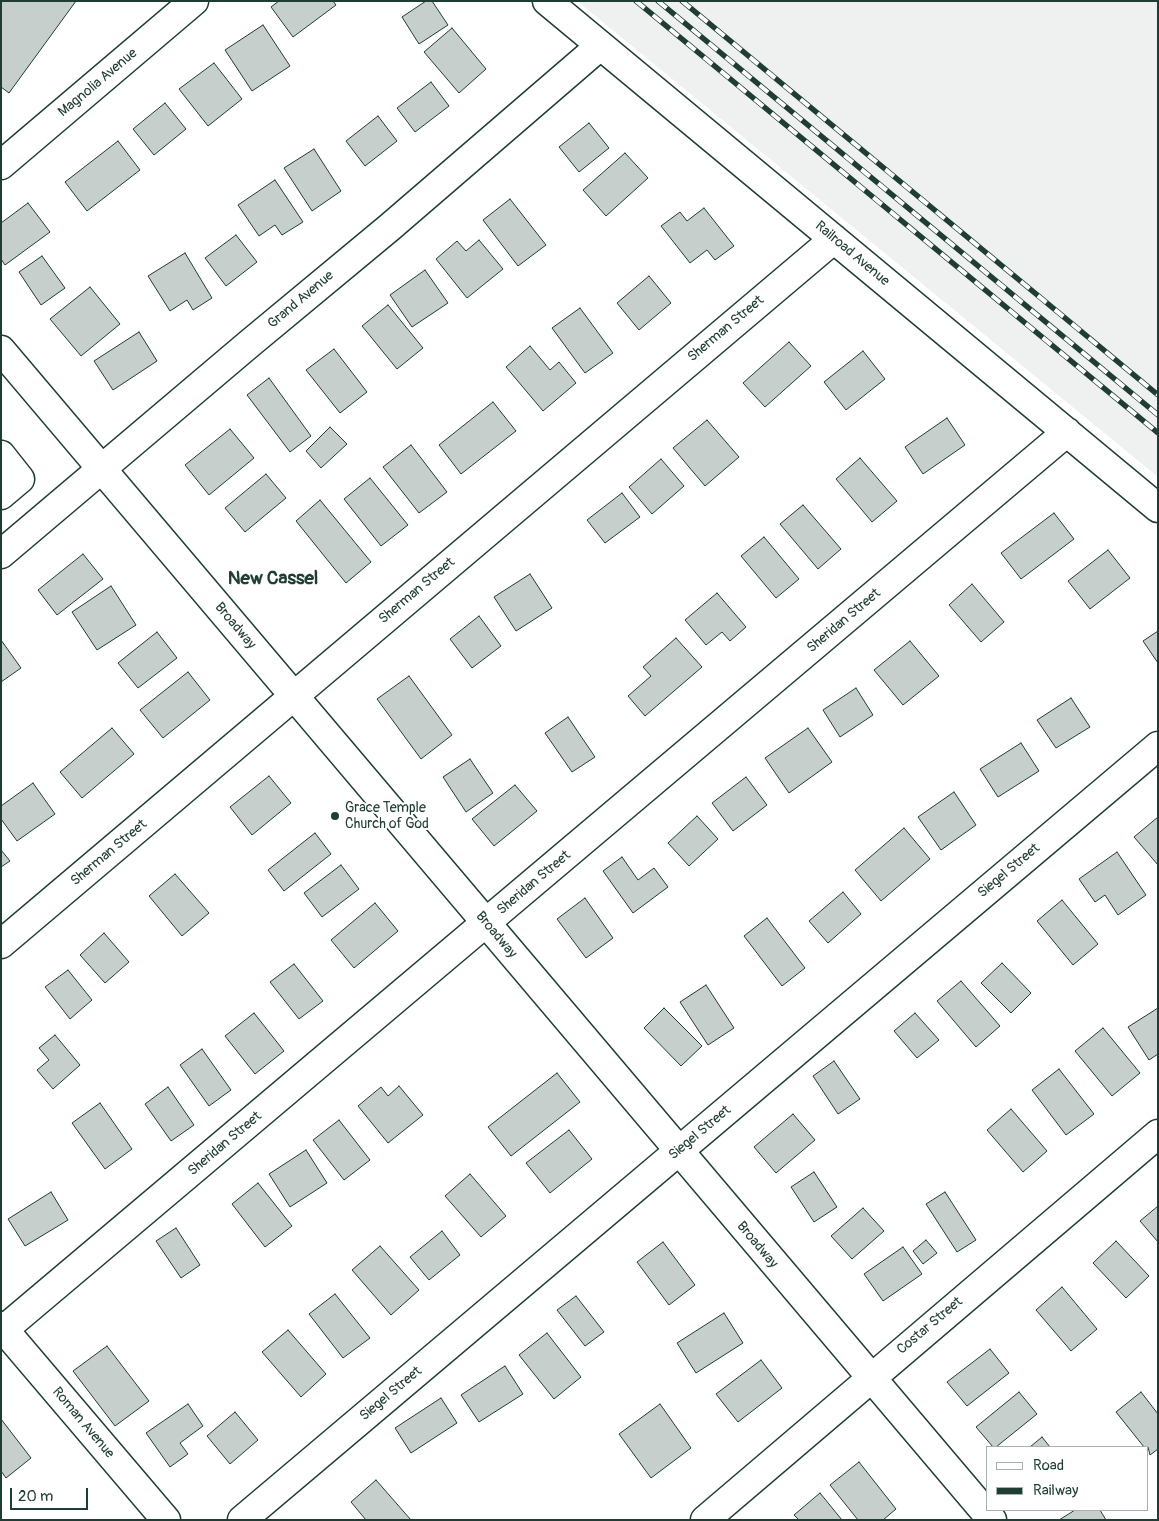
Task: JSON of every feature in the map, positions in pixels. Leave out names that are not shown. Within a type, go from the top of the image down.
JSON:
[{"type":"street","name":"Magnolia Avenue","points":[[1,165],[194,1]]},
{"type":"street","name":"Railroad Avenue","points":[[547,1],[1158,508]]},
{"type":"street","name":"Grand Avenue","points":[[1,554],[390,227],[600,46]]},
{"type":"street","name":"Sherman Street","points":[[1,944],[834,239]]},
{"type":"street","name":"Broadway","points":[[5,361],[102,469],[678,1152],[992,1520]]},
{"type":"street","name":"Sheridan Street","points":[[2,1329],[486,924],[1067,432]]},
{"type":"street","points":[[1,455],[20,479],[1,495]]},
{"type":"street","name":"Siegel Street","points":[[242,1520],[1158,746]]},
{"type":"street","name":"Costar Street","points":[[705,1520],[1158,1134]]},
{"type":"street","name":"Roman Avenue","points":[[2,1329],[166,1520]]},
{"type":"shaded area","points":[[577,1],[1158,1],[1158,477]]},
{"type":"building","points":[[1,1],[76,1],[9,93],[1,87]]},
{"type":"building","points":[[279,1],[333,1],[336,5],[293,37],[271,7]]},
{"type":"building","points":[[426,1],[432,1],[448,25],[419,44],[402,17]]},
{"type":"building","points":[[263,25],[290,66],[252,91],[225,50]]},
{"type":"building","points":[[452,28],[486,69],[459,93],[424,52]]},
{"type":"building","points":[[214,63],[242,99],[208,126],[179,89]]},
{"type":"building","points":[[431,82],[449,106],[415,132],[397,108]]},
{"type":"building","points":[[165,103],[186,129],[154,155],[133,129]]},
{"type":"building","points":[[378,116],[397,141],[365,166],[346,141]]},
{"type":"building","points":[[589,123],[609,148],[579,172],[559,147]]},
{"type":"building","points":[[118,141],[140,170],[87,211],[65,182]]},
{"type":"building","points":[[314,149],[341,191],[312,211],[284,168]]},
{"type":"building","points":[[625,153],[648,178],[606,216],[583,190]]},
{"type":"building","points":[[275,180],[303,222],[282,235],[275,225],[259,236],[238,205]]},
{"type":"building","points":[[510,199],[546,245],[518,266],[483,220]]},
{"type":"building","points":[[28,203],[50,232],[5,265],[1,259],[1,223]]},
{"type":"building","points":[[704,208],[734,246],[715,260],[707,250],[690,263],[661,226],[680,212],[687,221]]},
{"type":"building","points":[[236,235],[257,262],[226,286],[205,258]]},
{"type":"building","points":[[479,240],[503,269],[467,298],[436,259],[457,241],[466,251]]},
{"type":"building","points":[[185,253],[212,298],[193,310],[187,300],[170,311],[148,276]]},
{"type":"building","points":[[42,256],[65,288],[41,305],[19,272]]},
{"type":"building","points":[[425,270],[448,303],[412,327],[390,295]]},
{"type":"building","points":[[649,276],[671,303],[639,330],[617,303]]},
{"type":"building","points":[[90,287],[120,324],[81,356],[50,319]]},
{"type":"building","points":[[388,305],[423,348],[397,369],[362,326]]},
{"type":"building","points":[[580,308],[613,353],[585,373],[552,328]]},
{"type":"building","points":[[139,332],[157,361],[113,390],[94,361]]},
{"type":"building","points":[[789,342],[811,366],[765,407],[743,383]]},
{"type":"building","points":[[530,346],[550,370],[559,362],[576,383],[543,411],[506,367]]},
{"type":"building","points":[[334,349],[367,392],[340,413],[306,370]]},
{"type":"building","points":[[863,351],[885,379],[846,410],[824,382]]},
{"type":"building","points":[[269,378],[311,436],[290,452],[247,395]]},
{"type":"building","points":[[493,402],[516,431],[461,474],[439,445]]},
{"type":"building","points":[[947,418],[965,445],[923,474],[905,447]]},
{"type":"building","points":[[707,420],[739,457],[705,486],[673,448]]},
{"type":"building","points":[[330,427],[347,444],[321,468],[306,451]]},
{"type":"building","points":[[230,429],[254,458],[209,495],[185,465]]},
{"type":"building","points":[[411,445],[447,492],[419,513],[383,467]]},
{"type":"building","points":[[860,458],[897,501],[872,522],[836,479]]},
{"type":"building","points":[[661,459],[684,486],[652,514],[629,487]]},
{"type":"building","points":[[266,474],[286,498],[245,532],[225,508]]},
{"type":"building","points":[[370,478],[408,525],[381,546],[344,499]]},
{"type":"building","points":[[622,493],[640,517],[605,543],[587,520]]},
{"type":"building","points":[[320,500],[371,562],[346,583],[296,521]]},
{"type":"building","points":[[803,505],[841,549],[818,569],[780,524]]},
{"type":"building","points":[[1054,513],[1074,539],[1021,579],[1001,553]]},
{"type":"building","points":[[764,537],[799,579],[776,598],[741,556]]},
{"type":"building","points":[[1108,550],[1130,578],[1090,609],[1068,581]]},
{"type":"building","points":[[83,554],[103,579],[57,615],[38,590]]},
{"type":"building","points":[[530,574],[552,608],[516,631],[494,597]]},
{"type":"building","points":[[972,584],[1004,622],[981,642],[949,605]]},
{"type":"building","points":[[111,586],[136,625],[97,650],[72,612]]},
{"type":"building","points":[[717,593],[746,627],[730,641],[722,632],[706,645],[685,620]]},
{"type":"building","points":[[479,616],[501,646],[472,668],[450,639]]},
{"type":"building","points":[[1158,631],[1158,663],[1143,641]]},
{"type":"building","points":[[157,632],[177,658],[138,688],[118,663]]},
{"type":"building","points":[[676,638],[702,667],[645,716],[628,696],[651,676],[643,667]]},
{"type":"building","points":[[1,640],[21,668],[1,682]]},
{"type":"building","points":[[910,641],[939,676],[903,705],[874,670]]},
{"type":"building","points":[[188,672],[210,700],[163,738],[140,710]]},
{"type":"building","points":[[409,676],[452,735],[421,759],[377,699]]},
{"type":"building","points":[[856,688],[873,715],[840,737],[823,710]]},
{"type":"building","points":[[1071,698],[1090,727],[1056,748],[1037,720]]},
{"type":"building","points":[[568,717],[595,757],[572,772],[545,733]]},
{"type":"building","points":[[112,728],[134,754],[82,798],[60,772]]},
{"type":"building","points":[[808,728],[832,762],[789,793],[765,758]]},
{"type":"building","points":[[1021,743],[1039,771],[998,797],[980,769]]},
{"type":"building","points":[[470,759],[493,793],[466,812],[443,777]]},
{"type":"building","points":[[269,776],[291,803],[252,835],[230,807]]},
{"type":"building","points":[[746,777],[767,805],[733,831],[712,803]]},
{"type":"building","points":[[33,783],[55,814],[17,841],[1,819],[1,806]]},
{"type":"building","points":[[515,785],[537,811],[494,846],[472,819]]},
{"type":"building","points":[[954,792],[976,825],[941,850],[918,817]]},
{"type":"building","points":[[697,816],[718,839],[689,866],[668,843]]},
{"type":"building","points":[[1158,817],[1158,865],[1134,837]]},
{"type":"building","points":[[904,828],[930,859],[881,901],[855,870]]},
{"type":"building","points":[[315,833],[331,854],[284,891],[268,870]]},
{"type":"building","points":[[1,850],[10,861],[1,867]]},
{"type":"building","points":[[1117,852],[1146,895],[1118,915],[1105,895],[1095,902],[1079,879]]},
{"type":"building","points":[[622,857],[638,880],[654,868],[668,887],[633,913],[603,871]]},
{"type":"building","points":[[341,865],[359,889],[322,917],[304,893]]},
{"type":"building","points":[[175,874],[209,913],[182,936],[149,896]]},
{"type":"building","points":[[843,892],[861,914],[828,943],[809,921]]},
{"type":"building","points":[[585,898],[613,938],[586,958],[557,919]]},
{"type":"building","points":[[1062,900],[1098,944],[1073,965],[1037,921]]},
{"type":"building","points":[[375,903],[398,931],[354,968],[331,940]]},
{"type":"building","points":[[767,918],[805,968],[782,986],[744,936]]},
{"type":"building","points":[[104,933],[129,962],[105,983],[80,955]]},
{"type":"building","points":[[1002,963],[1031,993],[1011,1013],[981,983]]},
{"type":"building","points":[[294,964],[323,1001],[299,1019],[270,982]]},
{"type":"building","points":[[68,970],[92,1000],[70,1019],[45,987]]},
{"type":"building","points":[[961,981],[1000,1026],[976,1047],[937,1001]]},
{"type":"building","points":[[706,985],[734,1028],[708,1045],[680,1002]]},
{"type":"building","points":[[664,1008],[702,1046],[681,1066],[644,1028]]},
{"type":"building","points":[[1158,1008],[1158,1054],[1149,1060],[1128,1027]]},
{"type":"building","points":[[254,1013],[284,1051],[255,1074],[225,1036]]},
{"type":"building","points":[[915,1013],[939,1040],[917,1058],[894,1031]]},
{"type":"building","points":[[1103,1028],[1140,1073],[1112,1096],[1075,1051]]},
{"type":"building","points":[[55,1035],[80,1065],[53,1089],[37,1070],[49,1060],[39,1048]]},
{"type":"building","points":[[202,1049],[231,1090],[209,1106],[180,1065]]},
{"type":"building","points":[[834,1061],[860,1099],[838,1114],[813,1076]]},
{"type":"building","points":[[1059,1069],[1094,1114],[1066,1135],[1032,1090]]},
{"type":"building","points":[[557,1073],[580,1102],[511,1156],[488,1127]]},
{"type":"building","points":[[399,1086],[423,1115],[388,1143],[358,1106],[381,1087],[388,1096]]},
{"type":"building","points":[[168,1087],[194,1125],[171,1141],[145,1104]]},
{"type":"building","points":[[100,1103],[132,1149],[105,1169],[72,1123]]},
{"type":"building","points":[[1011,1109],[1047,1151],[1023,1172],[987,1130]]},
{"type":"building","points":[[793,1114],[815,1140],[776,1173],[754,1147]]},
{"type":"building","points":[[339,1120],[370,1160],[344,1180],[313,1140]]},
{"type":"building","points":[[569,1130],[592,1159],[550,1193],[526,1163]]},
{"type":"building","points":[[306,1150],[327,1183],[290,1207],[269,1174]]},
{"type":"building","points":[[814,1172],[837,1207],[814,1222],[791,1187]]},
{"type":"building","points":[[470,1174],[506,1216],[481,1237],[445,1196]]},
{"type":"building","points":[[258,1183],[292,1226],[265,1247],[232,1204]]},
{"type":"building","points":[[51,1192],[68,1220],[25,1246],[8,1219]]},
{"type":"building","points":[[945,1192],[976,1240],[957,1252],[926,1204]]},
{"type":"building","points":[[1158,1206],[1158,1242],[1140,1221]]},
{"type":"building","points":[[863,1208],[884,1231],[852,1259],[831,1236]]},
{"type":"building","points":[[176,1228],[200,1265],[181,1278],[156,1241]]},
{"type":"building","points":[[442,1231],[460,1255],[429,1280],[410,1257]]},
{"type":"building","points":[[926,1240],[937,1253],[923,1264],[913,1251]]},
{"type":"building","points":[[1116,1241],[1149,1276],[1126,1298],[1093,1263]]},
{"type":"building","points":[[663,1242],[695,1285],[669,1305],[637,1262]]},
{"type":"building","points":[[380,1246],[419,1290],[391,1315],[352,1270]]},
{"type":"building","points":[[903,1247],[922,1274],[883,1301],[864,1274]]},
{"type":"building","points":[[1062,1287],[1097,1329],[1071,1351],[1036,1310]]},
{"type":"building","points":[[335,1294],[370,1338],[343,1358],[309,1314]]},
{"type":"building","points":[[576,1296],[604,1332],[585,1346],[557,1310]]},
{"type":"building","points":[[724,1313],[743,1343],[696,1373],[677,1343]]},
{"type":"building","points":[[288,1330],[326,1374],[301,1397],[262,1352]]},
{"type":"building","points":[[547,1333],[581,1377],[554,1399],[519,1355]]},
{"type":"building","points":[[107,1346],[149,1401],[115,1426],[73,1371]]},
{"type":"building","points":[[990,1349],[1009,1373],[967,1406],[947,1382]]},
{"type":"building","points":[[761,1360],[782,1388],[738,1422],[716,1394]]},
{"type":"building","points":[[505,1366],[523,1394],[479,1422],[461,1395]]},
{"type":"building","points":[[1019,1392],[1037,1414],[997,1446],[992,1446],[976,1427]]},
{"type":"building","points":[[1141,1392],[1158,1414],[1158,1449],[1150,1455],[1149,1446],[1143,1446],[1116,1412]]},
{"type":"building","points":[[441,1398],[457,1423],[411,1453],[395,1428]]},
{"type":"building","points":[[188,1404],[203,1426],[180,1443],[188,1454],[170,1467],[146,1433]]},
{"type":"building","points":[[660,1404],[691,1448],[651,1478],[619,1434]]},
{"type":"building","points":[[235,1412],[258,1440],[230,1464],[207,1436]]},
{"type":"building","points":[[1,1419],[31,1458],[6,1478],[1,1471]]},
{"type":"building","points":[[1042,1437],[1049,1446],[1031,1446]]},
{"type":"building","points":[[859,1462],[896,1509],[883,1520],[858,1520],[830,1485]]},
{"type":"building","points":[[376,1480],[411,1520],[366,1520],[351,1502]]},
{"type":"building","points":[[820,1493],[842,1520],[799,1520],[794,1515]]},
{"type":"building","points":[[1073,1511],[1101,1511],[1106,1520],[1059,1520]]},
{"type":"railway","points":[[636,1],[1158,433]]},
{"type":"railway","points":[[658,1],[1158,415]]},
{"type":"railway","points":[[682,1],[1158,395]]},
{"type":"place","name":"Grace Temple Church of God","points":[[335,816]]},
{"type":"district","name":"New Cassel","points":[[273,579]]}]
